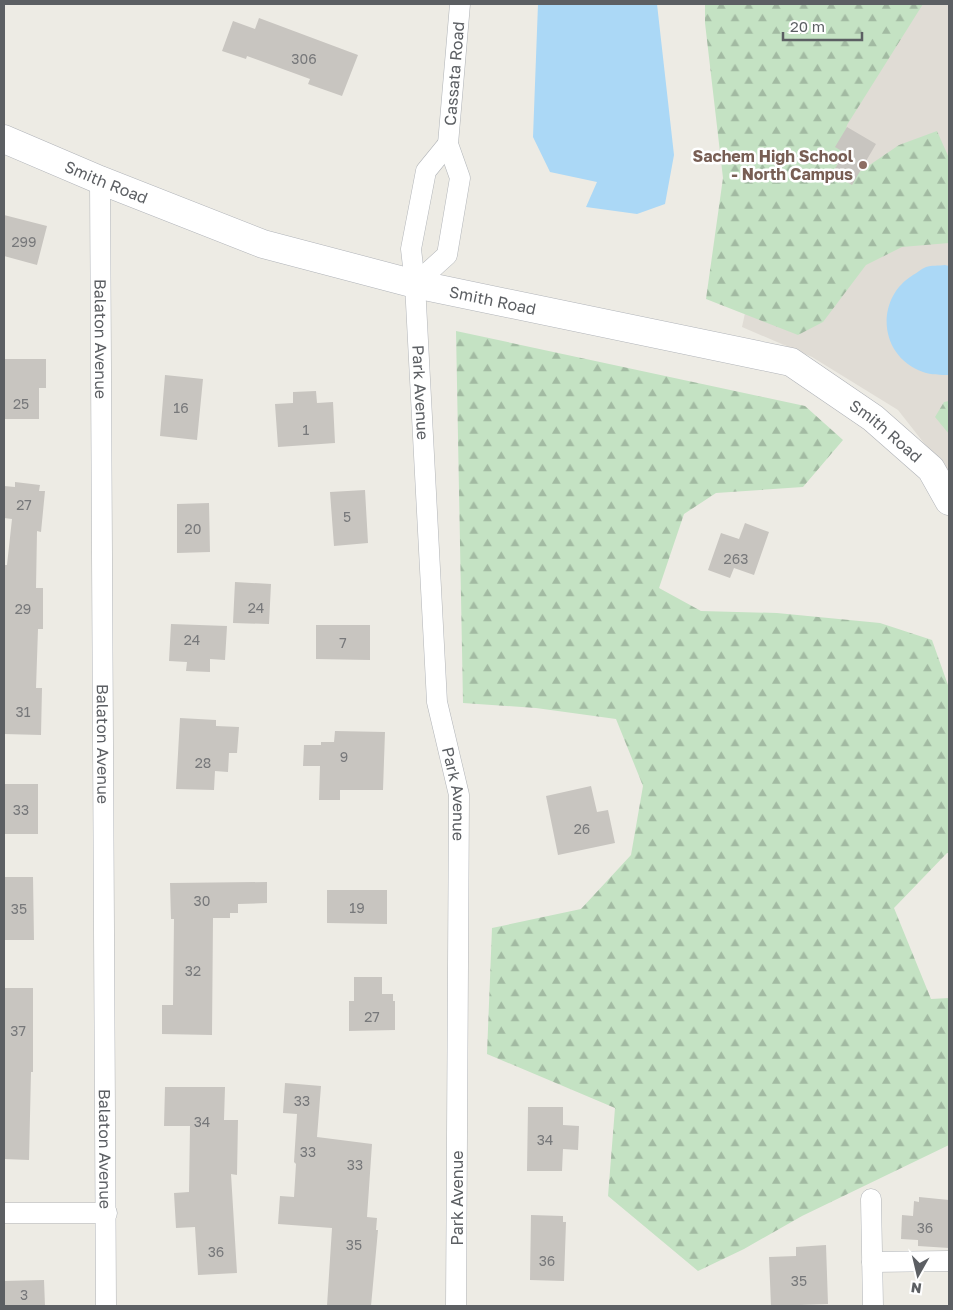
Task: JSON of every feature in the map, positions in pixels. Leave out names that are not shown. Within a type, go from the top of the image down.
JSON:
[{"type":"street","name":"Cassata Road","points":[[416,284],[447,255],[460,178],[448,144],[460,4]]},
{"type":"street","name":"Smith Road","points":[[4,139],[100,180],[263,244],[416,284],[791,362],[873,418],[930,469],[949,501]]},
{"type":"street","name":"Cassata Road","points":[[416,284],[411,249],[426,171],[448,144]]},
{"type":"street","name":"Balaton Avenue","points":[[100,180],[107,1212],[106,1306]]},
{"type":"street","name":"Park Avenue","points":[[416,284],[437,702],[459,795],[456,1306]]},
{"type":"street","points":[[871,1200],[873,1306]]},
{"type":"street","points":[[4,1213],[107,1212]]},
{"type":"street","points":[[872,1262],[949,1261]]},
{"type":"shaded area","name":"Sachem High School - North Campus","points":[[813,4],[949,4],[949,475],[898,410],[812,357],[742,327]]},
{"type":"green space","points":[[705,4],[923,4],[847,125],[836,169],[849,179],[899,145],[937,131],[949,158],[949,243],[902,247],[866,265],[823,322],[798,335],[706,299],[723,178],[705,23]]},
{"type":"green space","points":[[456,331],[805,406],[843,440],[803,487],[716,493],[684,514],[659,588],[701,611],[777,613],[880,623],[932,640],[949,688],[949,853],[894,908],[931,999],[949,998],[949,1145],[802,1216],[744,1249],[698,1271],[608,1196],[615,1108],[487,1054],[492,928],[581,909],[631,855],[643,786],[616,719],[536,708],[463,703]]},
{"type":"green space","points":[[949,401],[949,434],[935,417],[944,402]]},
{"type":"water","points":[[538,4],[657,4],[674,155],[665,204],[637,214],[586,207],[597,182],[550,172],[533,137]]},
{"type":"water","points":[[949,266],[949,375],[936,375],[923,372],[908,365],[897,354],[890,341],[887,327],[887,312],[892,298],[900,285],[924,268]]},
{"type":"building","points":[[259,18],[358,55],[342,96],[308,84],[310,79],[247,56],[246,59],[222,51],[233,21],[255,29]]},
{"type":"building","points":[[847,127],[876,144],[852,185],[832,173],[845,153],[835,147]]},
{"type":"building","points":[[4,215],[47,226],[37,265],[4,256]]},
{"type":"building","points":[[4,359],[46,359],[46,388],[39,388],[39,419],[4,419]]},
{"type":"building","points":[[165,375],[203,379],[197,440],[160,436]]},
{"type":"building","points":[[316,391],[317,403],[333,402],[335,443],[278,447],[275,404],[293,403],[293,392]]},
{"type":"building","points":[[15,482],[40,485],[39,491],[45,491],[41,532],[37,531],[36,588],[43,588],[43,629],[38,629],[36,688],[42,688],[41,735],[4,734],[4,565],[7,565],[12,519],[4,518],[4,486],[15,487]]},
{"type":"building","points":[[365,490],[368,543],[334,546],[330,492]]},
{"type":"building","points":[[209,503],[210,552],[177,553],[177,504]]},
{"type":"building","points":[[745,523],[769,532],[754,575],[734,568],[730,578],[708,570],[721,533],[739,539]]},
{"type":"building","points":[[235,582],[271,584],[269,624],[233,623]]},
{"type":"building","points":[[171,624],[227,626],[225,660],[210,659],[210,672],[186,671],[187,662],[169,661]]},
{"type":"building","points":[[316,625],[370,625],[370,660],[316,659]]},
{"type":"building","points":[[180,718],[216,720],[216,726],[239,727],[237,753],[229,753],[228,772],[215,771],[214,790],[176,789]]},
{"type":"building","points":[[335,731],[385,732],[383,790],[340,790],[340,800],[319,800],[320,766],[303,766],[304,745],[321,745],[321,742],[334,742]]},
{"type":"building","points":[[4,784],[38,784],[38,834],[4,834]]},
{"type":"building","points":[[591,786],[597,812],[608,810],[615,843],[558,855],[546,796]]},
{"type":"building","points":[[4,877],[33,877],[34,940],[4,940]]},
{"type":"building","points":[[267,882],[267,903],[238,904],[238,913],[230,913],[230,918],[213,918],[212,1035],[162,1034],[162,1005],[173,1005],[174,919],[171,919],[170,883]]},
{"type":"building","points":[[327,890],[387,890],[387,924],[327,923]]},
{"type":"building","points":[[354,977],[382,977],[382,994],[393,994],[393,1001],[395,1001],[395,1030],[349,1031],[349,1001],[354,1001]]},
{"type":"building","points":[[4,988],[33,988],[33,1072],[31,1072],[29,1160],[4,1159]]},
{"type":"building","points":[[285,1083],[321,1086],[317,1137],[372,1144],[367,1217],[377,1218],[376,1230],[378,1230],[371,1306],[327,1306],[332,1228],[278,1224],[280,1196],[294,1197],[296,1164],[294,1162],[297,1114],[283,1113]]},
{"type":"building","points":[[165,1087],[225,1087],[224,1120],[238,1120],[237,1175],[231,1174],[237,1273],[198,1275],[195,1227],[176,1228],[174,1193],[189,1192],[190,1126],[164,1126]]},
{"type":"building","points":[[528,1107],[563,1107],[563,1125],[579,1126],[578,1150],[563,1149],[562,1171],[527,1171]]},
{"type":"building","points":[[919,1197],[949,1200],[949,1248],[918,1246],[918,1240],[901,1239],[902,1215],[913,1216],[914,1201],[919,1202]]},
{"type":"building","points":[[531,1215],[563,1216],[563,1222],[566,1222],[564,1281],[530,1280]]},
{"type":"building","points":[[826,1245],[828,1304],[771,1306],[769,1257],[796,1256],[796,1247]]},
{"type":"building","points":[[44,1280],[45,1306],[4,1306],[4,1281]]},
{"type":"place","name":"Sachem High School - North Campus","points":[[863,165]]}]
